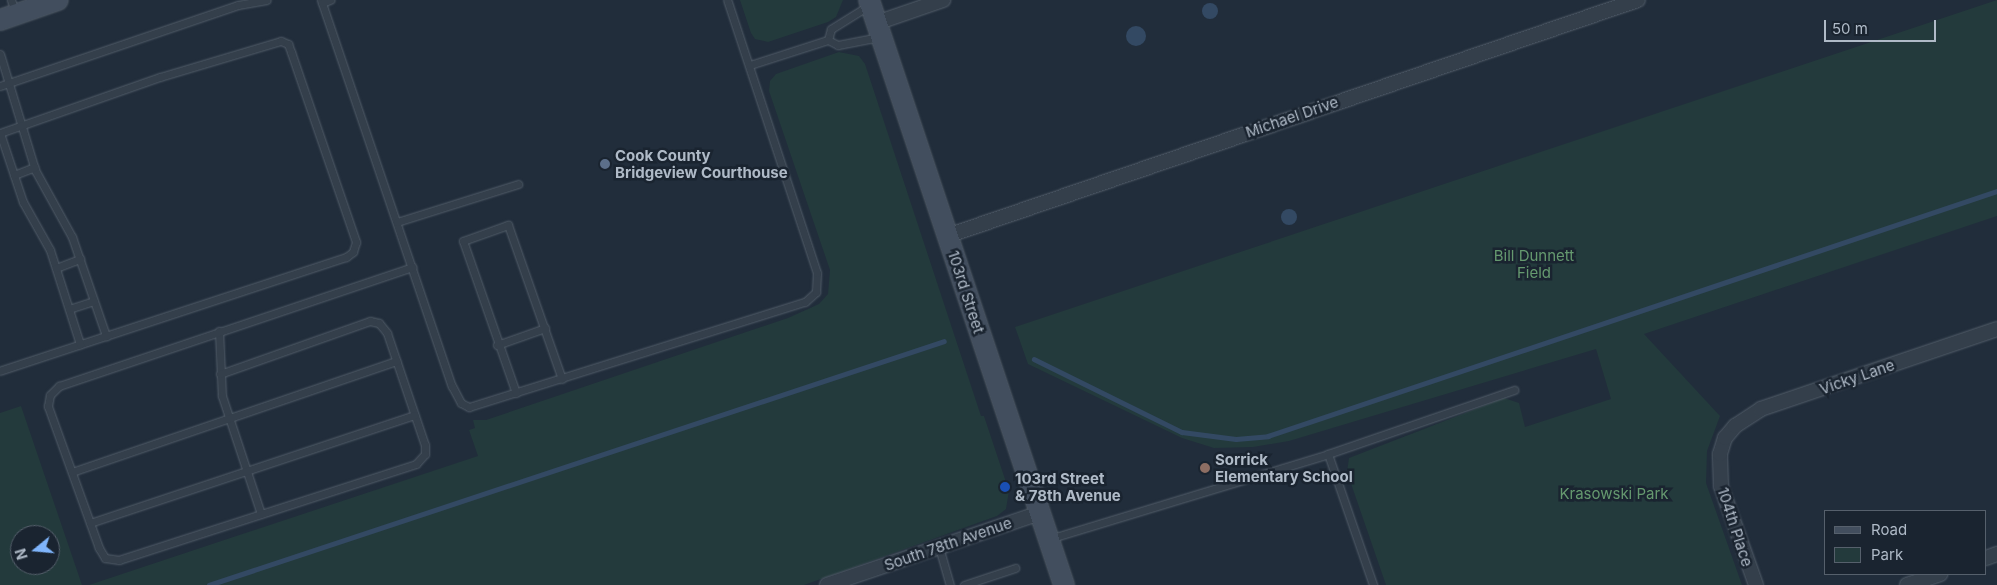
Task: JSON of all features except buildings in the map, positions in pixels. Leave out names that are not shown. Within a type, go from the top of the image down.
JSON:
[{"type":"street","points":[[9,11],[58,0]]},
{"type":"street","points":[[874,16],[943,0]]},
{"type":"street","name":"Michael Drive","points":[[947,236],[1638,0]]},
{"type":"street","name":"103rd Street","points":[[874,16],[1064,585]]},
{"type":"street","name":"Vicky Lane","points":[[1725,438],[1747,415],[1761,409],[1997,329]]},
{"type":"street","name":"104th Place","points":[[1725,438],[1720,454],[1721,486],[1756,585]]},
{"type":"street","name":"South 78th Avenue","points":[[827,585],[1040,513]]},
{"type":"street","points":[[1907,585],[1937,575]]},
{"type":"lane","points":[[0,86],[238,5],[267,0]]},
{"type":"lane","points":[[330,0],[321,1],[412,267],[461,403],[469,407],[516,394],[805,302],[816,292],[817,273],[727,0]]},
{"type":"lane","points":[[750,65],[828,40],[838,45],[874,16]]},
{"type":"lane","points":[[828,40],[831,29],[874,16]]},
{"type":"lane","points":[[0,371],[346,257],[353,252],[356,242],[353,231],[288,44],[271,41],[0,133],[23,202],[46,240],[80,344]]},
{"type":"lane","points":[[0,54],[34,168],[46,193],[60,211],[80,259],[106,336]]},
{"type":"lane","points":[[14,175],[34,168]]},
{"type":"lane","points":[[397,222],[518,184]]},
{"type":"lane","points":[[516,394],[497,345],[463,241],[508,225],[562,379]]},
{"type":"lane","points":[[56,268],[80,259]]},
{"type":"lane","points":[[220,374],[370,321],[385,326],[426,454],[416,464],[114,560],[101,554],[48,406],[54,391],[65,383],[412,267]]},
{"type":"lane","points":[[69,309],[94,301]]},
{"type":"lane","points":[[497,345],[544,328]]},
{"type":"lane","points":[[218,331],[222,396],[260,514]]},
{"type":"lane","points":[[72,472],[397,361]]},
{"type":"lane","points":[[1049,539],[1328,454],[1514,390]]},
{"type":"lane","points":[[90,523],[415,415]]},
{"type":"lane","points":[[1328,454],[1373,585]]},
{"type":"lane","points":[[939,547],[950,585]]},
{"type":"lane","points":[[964,585],[1015,568]]},
{"type":"green space","points":[[740,0],[843,0],[836,17],[828,22],[768,42],[755,39],[751,33]]},
{"type":"green space","name":"Bill Dunnett Field","points":[[1997,0],[1997,216],[1644,334],[1720,416],[1707,451],[1706,483],[1742,585],[1386,585],[1347,472],[1349,458],[1504,398],[1519,403],[1525,427],[1611,399],[1596,349],[1289,441],[1253,447],[1214,448],[1182,438],[1028,364],[1015,327]]},
{"type":"green space","points":[[839,52],[859,56],[865,64],[981,416],[984,416],[1009,491],[1006,509],[997,516],[804,585],[89,585],[478,456],[469,430],[475,428],[473,420],[486,420],[788,318],[819,304],[828,294],[830,270],[769,91],[770,81],[776,74]]},
{"type":"green space","points":[[21,406],[82,585],[0,585],[0,413]]},
{"type":"water","points":[[1207,3],[1213,3],[1218,8],[1216,17],[1207,19],[1202,14],[1202,8]]},
{"type":"water","points":[[1136,26],[1143,29],[1146,36],[1143,43],[1136,46],[1129,43],[1126,36],[1129,29]]},
{"type":"water","points":[[1286,209],[1292,209],[1297,214],[1295,223],[1286,225],[1281,220],[1281,214]]},
{"type":"waterway","points":[[1034,359],[1182,432],[1236,439],[1268,436],[1997,191]]},
{"type":"waterway","points":[[209,585],[944,341]]},
{"type":"place","name":"Cook County Bridgeview Courthouse","points":[[605,164]]},
{"type":"place","name":"Sorrick Elementary School","points":[[1205,468]]},
{"type":"place","name":"103rd Street & 78th Avenue","points":[[1005,487]]},
{"type":"park label","name":"Krasowski Park","points":[[1614,494]]}]
